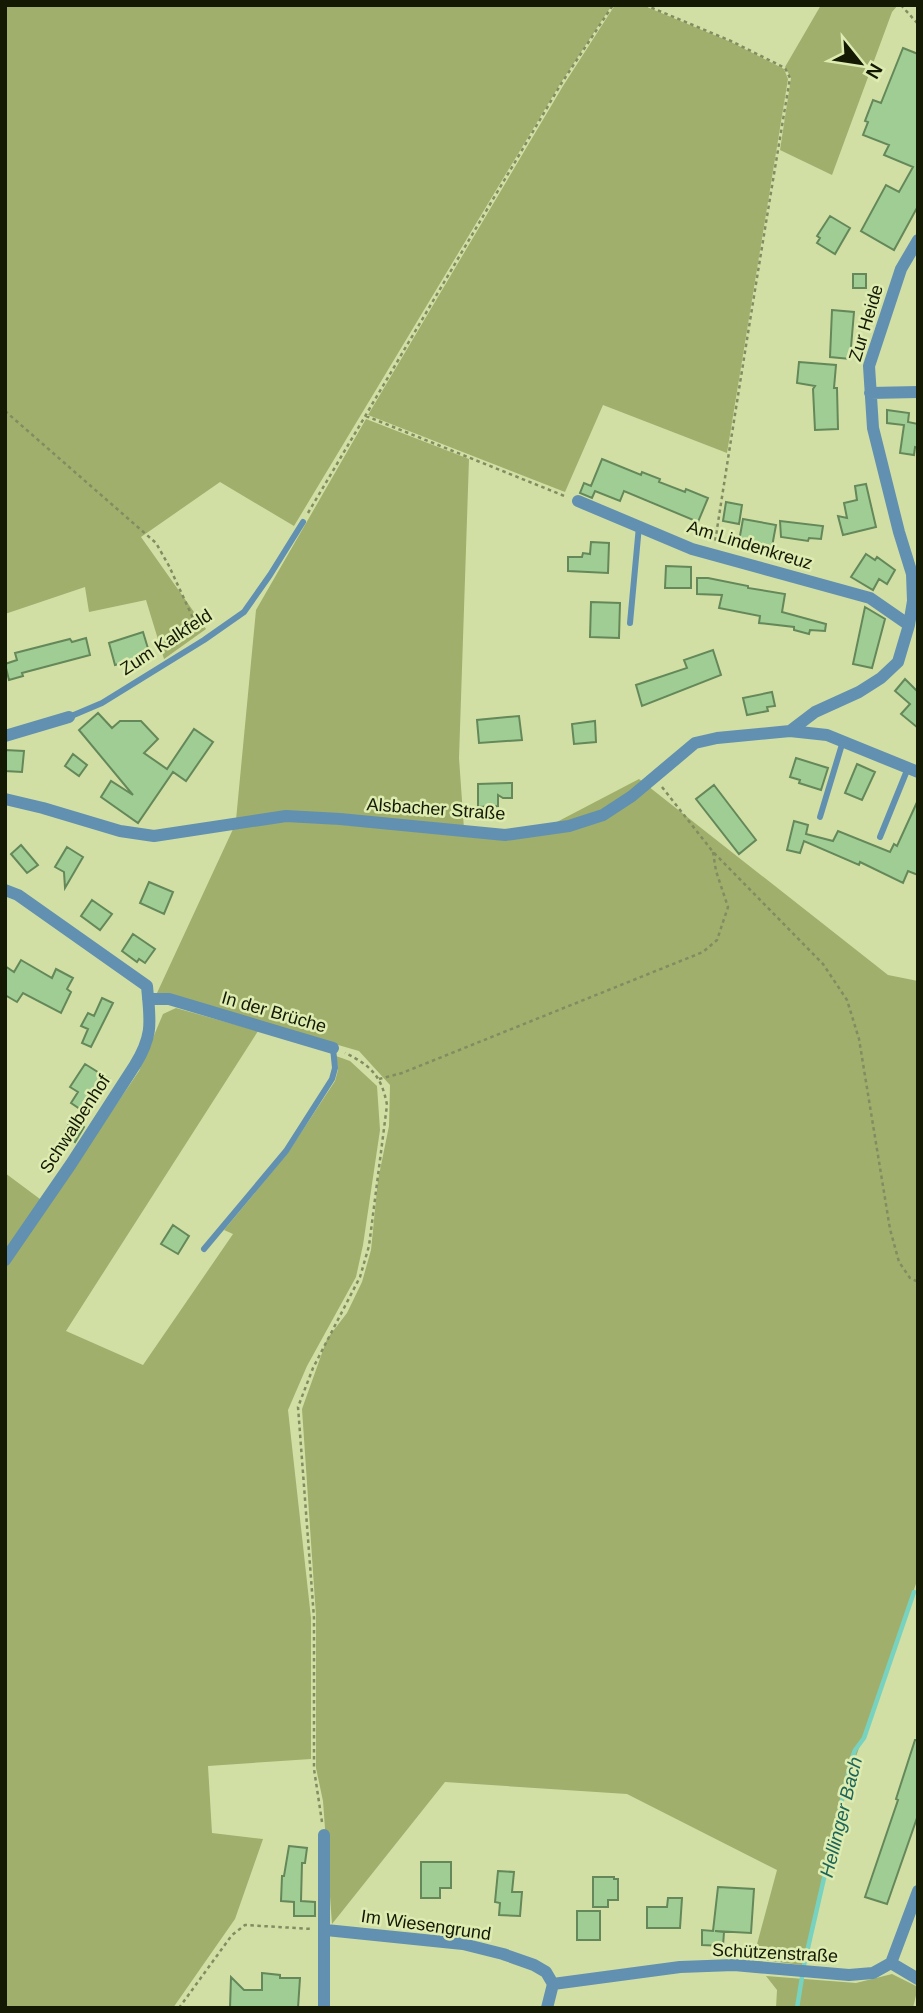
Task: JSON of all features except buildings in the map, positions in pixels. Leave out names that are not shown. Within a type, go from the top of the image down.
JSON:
[{"type":"street","name":"Zur Heide","points":[[790,731],[815,712],[859,692],[881,678],[898,662],[916,601],[912,574],[873,428],[869,366],[901,269],[918,240]]},
{"type":"street","points":[[870,393],[918,392]]},
{"type":"street","name":"Am Lindenkreuz","points":[[578,501],[713,556],[870,598],[909,625]]},
{"type":"street","name":"Zum Kalkfeld","points":[[5,736],[69,717]]},
{"type":"street","name":"Alsbacher Straße","points":[[5,799],[120,831],[154,836],[286,817],[340,819],[505,835],[569,826],[603,815],[632,796],[695,743],[717,737],[790,731],[827,735],[913,770]]},
{"type":"street","points":[[5,890],[18,895],[147,986],[148,999]]},
{"type":"street","name":"In der Brüche","points":[[148,999],[169,999],[332,1048]]},
{"type":"street","name":"Schwalbenhof","points":[[5,1260],[71,1164],[144,1049],[151,1026],[148,999]]},
{"type":"street","points":[[324,1835],[324,2008]]},
{"type":"street","points":[[918,1891],[891,1963],[918,1979]]},
{"type":"street","name":"Im Wiesengrund","points":[[326,1930],[463,1944],[534,1965],[547,1972],[553,1984]]},
{"type":"street","name":"Schützenstraße","points":[[553,1984],[692,1967],[734,1965],[849,1975],[873,1973],[891,1963]]},
{"type":"street","points":[[547,2008],[553,1984]]},
{"type":"lane","name":"Zum Kalkfeld","points":[[69,717],[102,703],[244,612],[303,522]]},
{"type":"lane","points":[[630,623],[639,526]]},
{"type":"lane","points":[[820,817],[843,741]]},
{"type":"lane","points":[[880,837],[913,770]]},
{"type":"lane","name":"In der Brüche","points":[[204,1249],[286,1151],[332,1079],[335,1068],[332,1048]]},
{"type":"path","points":[[303,522],[561,85],[613,5]]},
{"type":"path","points":[[645,5],[731,41],[785,68],[790,78],[765,218],[713,556]]},
{"type":"path","points":[[901,5],[918,24]]},
{"type":"path","points":[[5,411],[156,543],[204,640]]},
{"type":"path","points":[[366,416],[578,501]]},
{"type":"path","points":[[652,777],[673,799],[713,852],[823,964],[847,1000],[859,1039],[890,1229],[899,1262],[910,1278],[918,1282]]},
{"type":"path","points":[[379,1079],[401,1073],[703,952],[717,940],[729,907],[716,871],[713,852]]},
{"type":"path","points":[[324,1835],[314,1769],[314,1618],[298,1408],[313,1368],[360,1277],[369,1246],[387,1105],[384,1088],[374,1071],[332,1048]]},
{"type":"path","points":[[179,2008],[232,1935],[245,1925],[326,1930]]},
{"type":"green space","points":[[5,5],[612,5],[560,84],[294,526],[220,482],[141,537],[206,629],[164,659],[146,600],[89,612],[85,587],[5,614]]},
{"type":"green space","points":[[615,5],[642,5],[731,42],[784,69],[788,79],[727,453],[603,405],[565,492],[368,415],[563,86]]},
{"type":"green space","points":[[821,5],[898,5],[892,12],[832,175],[780,150],[791,78],[785,67]]},
{"type":"green space","points":[[366,419],[469,459],[459,758],[464,829],[394,823],[236,820],[256,610]]},
{"type":"green space","points":[[639,779],[888,975],[918,981],[918,1578],[852,1768],[802,1965],[753,1959],[777,1870],[627,1794],[445,1782],[332,1924],[323,1801],[316,1768],[316,1616],[302,1409],[327,1339],[347,1313],[362,1282],[371,1250],[378,1180],[389,1126],[390,1085],[359,1051],[157,993],[234,827],[285,820],[464,835],[553,824]]},
{"type":"green space","points":[[176,1008],[258,1031],[66,1331],[143,1365],[233,1234],[224,1230],[287,1154],[335,1081],[338,1070],[336,1056],[350,1061],[377,1086],[380,1130],[356,1277],[307,1366],[288,1410],[311,1618],[311,1759],[208,1766],[212,1833],[263,1839],[235,1919],[173,2008],[5,2008],[5,1268],[139,1071],[163,1014]]},
{"type":"green space","points":[[5,1173],[44,1202],[5,1256]]},
{"type":"green space","points":[[892,1974],[918,1987],[913,2008],[776,2008],[777,1990],[766,1976],[856,1983]]},
{"type":"waterway","name":"Hellinger Bach","points":[[797,2008],[804,1965],[851,1761],[864,1738],[914,1592]]}]
